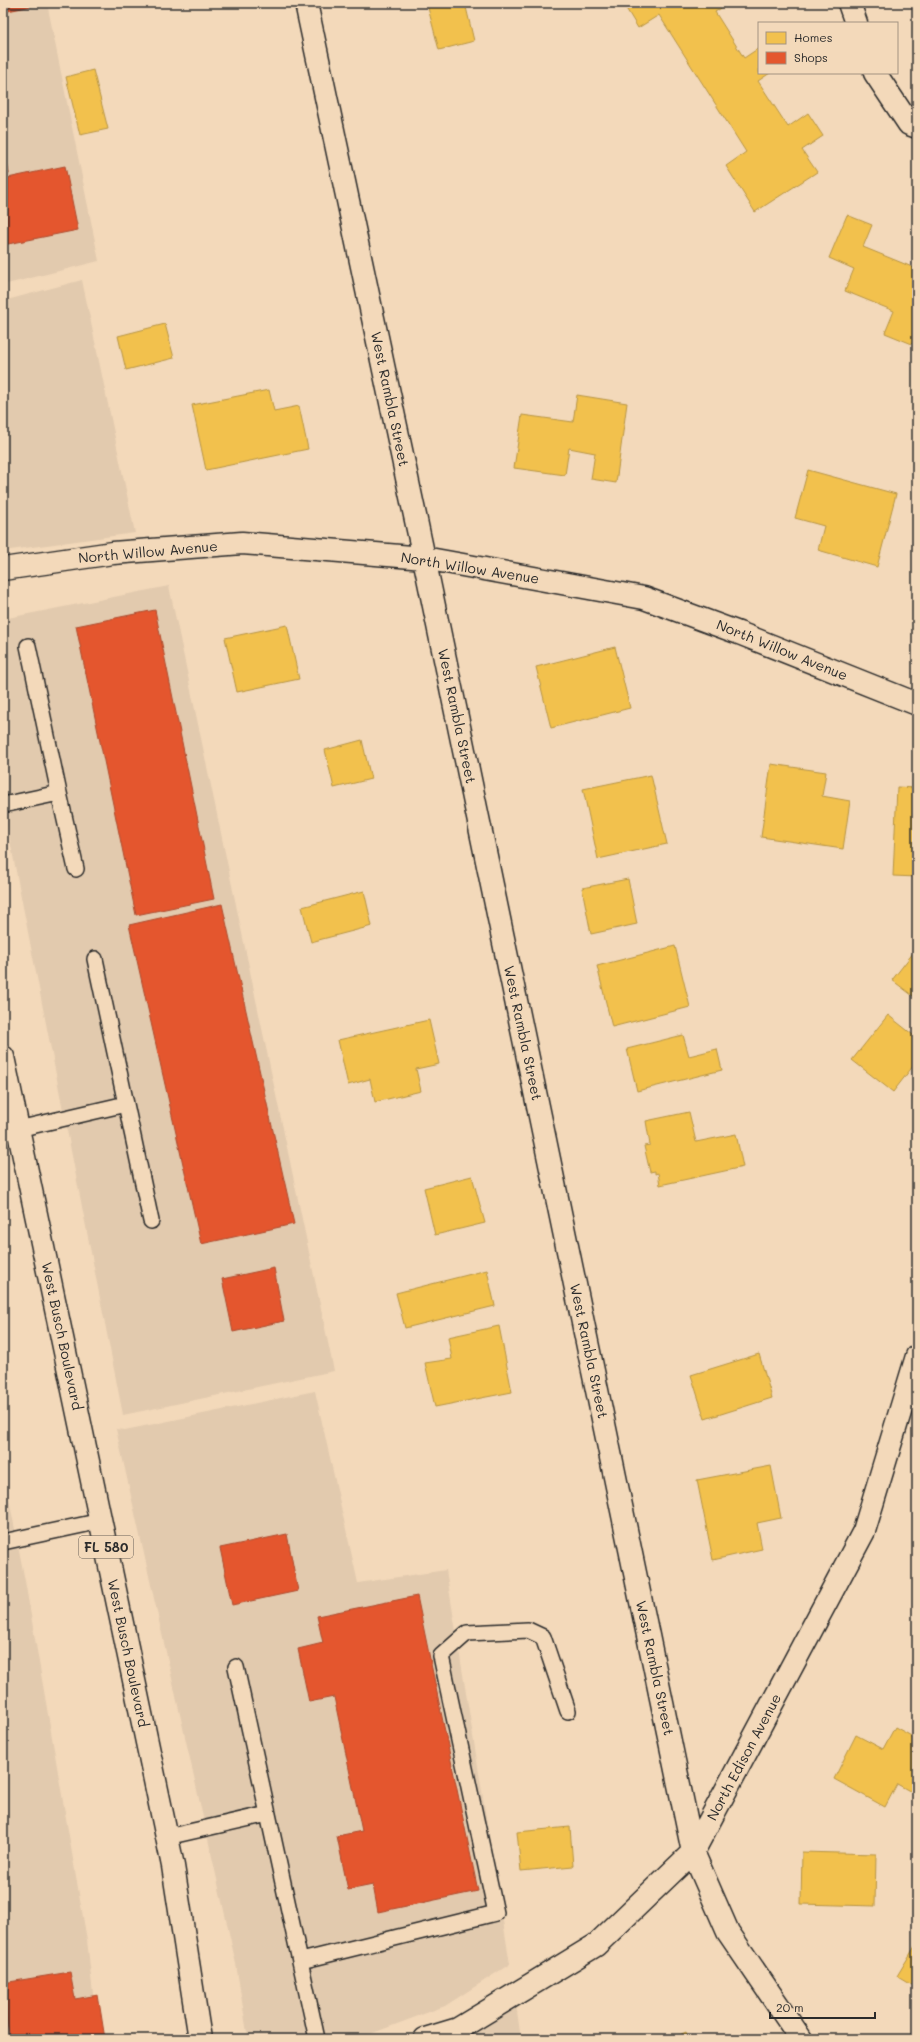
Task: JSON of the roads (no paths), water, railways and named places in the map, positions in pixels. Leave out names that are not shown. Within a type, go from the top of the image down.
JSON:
[{"type":"street","name":"West Rambla Street","points":[[306,3],[424,558],[693,1852],[728,1932],[801,2039]]},
{"type":"street","points":[[848,3],[856,22]]},
{"type":"street","points":[[877,74],[909,124],[917,127]]},
{"type":"street","name":"North Willow Avenue","points":[[3,569],[113,553],[242,543],[424,558],[644,598],[739,633],[917,704]]},
{"type":"street","name":"West Busch Boulevard","points":[[3,1057],[7,1091],[18,1129],[173,1866],[200,2039]]},
{"type":"street","name":"North Edison Avenue","points":[[425,2039],[458,2029],[596,1945],[693,1852],[864,1531],[917,1356]]},
{"type":"lane","points":[[28,646],[76,869]]},
{"type":"lane","points":[[3,805],[59,793]]},
{"type":"lane","points":[[95,959],[152,1220]]},
{"type":"lane","points":[[18,1129],[126,1104]]},
{"type":"lane","points":[[3,1542],[100,1521]]},
{"type":"lane","points":[[301,1961],[496,1913],[441,1656],[467,1633],[528,1630],[543,1637],[568,1711]]},
{"type":"lane","points":[[236,1667],[317,2039]]},
{"type":"lane","points":[[167,1837],[268,1814]]}]
